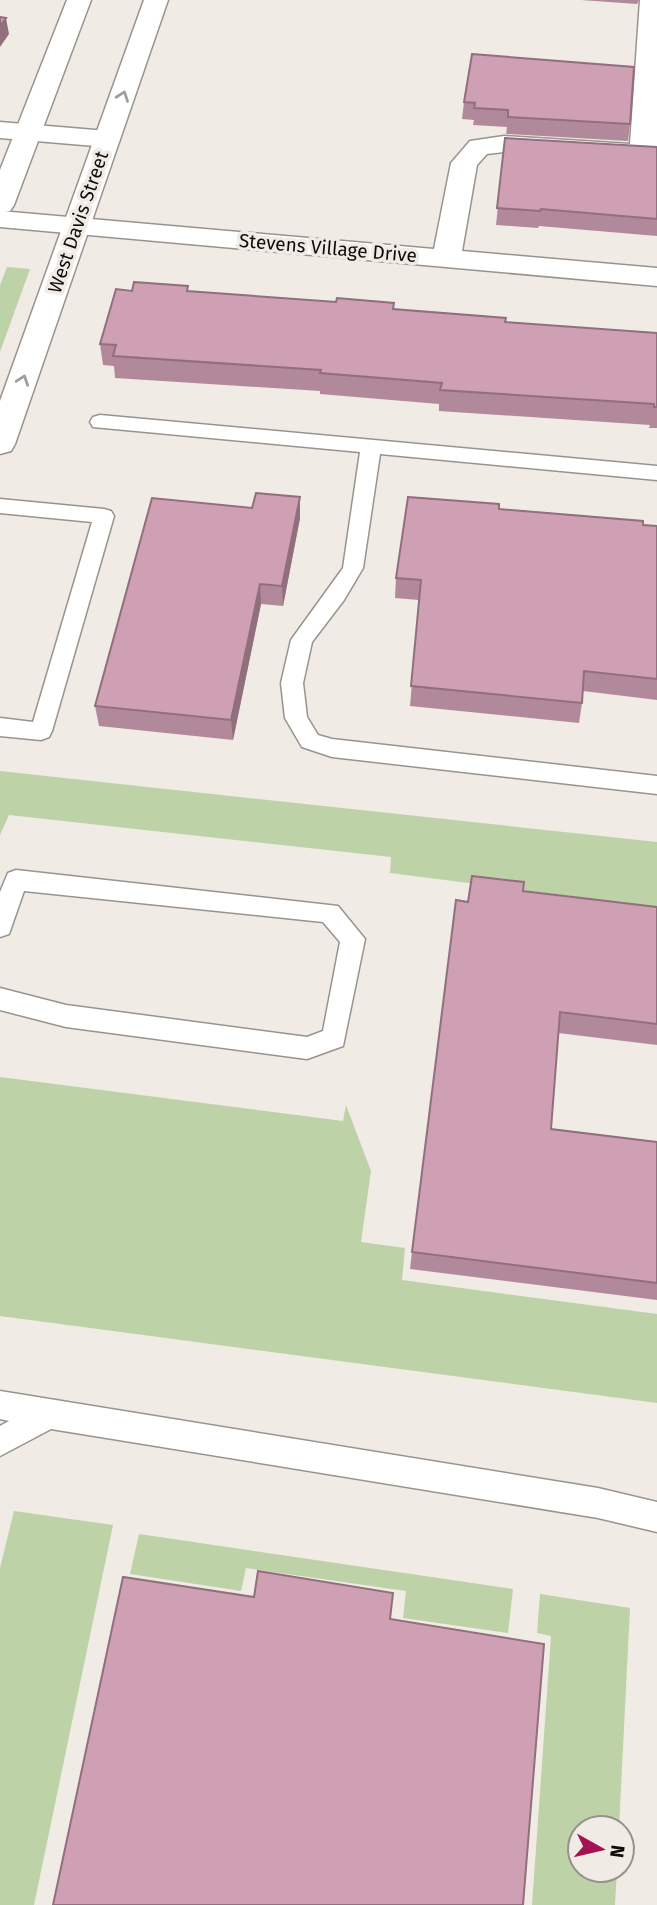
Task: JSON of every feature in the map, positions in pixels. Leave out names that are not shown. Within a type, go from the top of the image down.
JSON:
[{"type":"street","points":[[0,205],[79,0]]},
{"type":"street","name":"West Davis Street","points":[[0,444],[156,0]]},
{"type":"street","points":[[446,259],[464,163],[479,147],[504,144],[650,153],[652,0]]},
{"type":"street","points":[[0,130],[107,139]]},
{"type":"street","name":"Stevens Village Drive","points":[[0,219],[657,277]]},
{"type":"lane","points":[[100,422],[657,473]]},
{"type":"lane","points":[[371,446],[353,568],[337,595],[302,640],[292,683],[296,718],[310,741],[332,748],[657,785]]},
{"type":"lane","points":[[0,506],[104,516],[41,732],[0,727]]},
{"type":"lane","points":[[0,927],[16,880],[329,914],[353,939],[334,1038],[307,1048],[66,1016],[0,999]]},
{"type":"lane","points":[[0,1405],[585,1500],[657,1517]]},
{"type":"lane","points":[[0,1442],[49,1413]]},
{"type":"green space","points":[[7,267],[30,269],[0,352],[0,285]]},
{"type":"green space","points":[[0,771],[657,842],[657,907],[390,873],[391,857],[9,815],[0,835]]},
{"type":"green space","points":[[0,1077],[343,1121],[346,1105],[371,1171],[361,1242],[405,1248],[402,1280],[657,1314],[657,1403],[0,1316]]},
{"type":"green space","points":[[14,1511],[113,1525],[34,1905],[0,1905],[0,1568]]},
{"type":"green space","points":[[139,1534],[513,1589],[508,1633],[403,1618],[406,1591],[246,1568],[241,1591],[130,1574]]},
{"type":"green space","points":[[540,1594],[630,1608],[620,1814],[566,1814],[566,1884],[616,1884],[615,1905],[532,1905],[551,1636],[537,1633]]},
{"type":"building","points":[[472,54],[634,67],[630,124],[508,117],[508,110],[474,108],[475,103],[464,102]]},
{"type":"building","points":[[505,138],[657,147],[657,219],[497,208]]},
{"type":"building","points":[[134,282],[188,286],[187,291],[336,302],[337,298],[394,303],[393,309],[506,318],[505,322],[657,333],[657,407],[654,407],[654,404],[440,390],[442,383],[320,373],[321,370],[113,356],[116,345],[100,344],[116,289],[132,291]]},
{"type":"building","points":[[256,493],[300,497],[282,586],[260,584],[231,720],[95,706],[152,498],[252,508]]},
{"type":"building","points":[[408,497],[499,504],[499,509],[643,521],[643,525],[657,526],[657,679],[584,671],[582,703],[411,686],[421,580],[396,578]]},
{"type":"building","points":[[472,876],[524,882],[523,891],[657,907],[657,1024],[560,1012],[551,1129],[657,1142],[657,1283],[412,1252],[456,900],[468,902]]},
{"type":"building","points":[[258,1571],[393,1593],[390,1619],[544,1644],[523,1905],[53,1905],[123,1577],[254,1597]]}]
